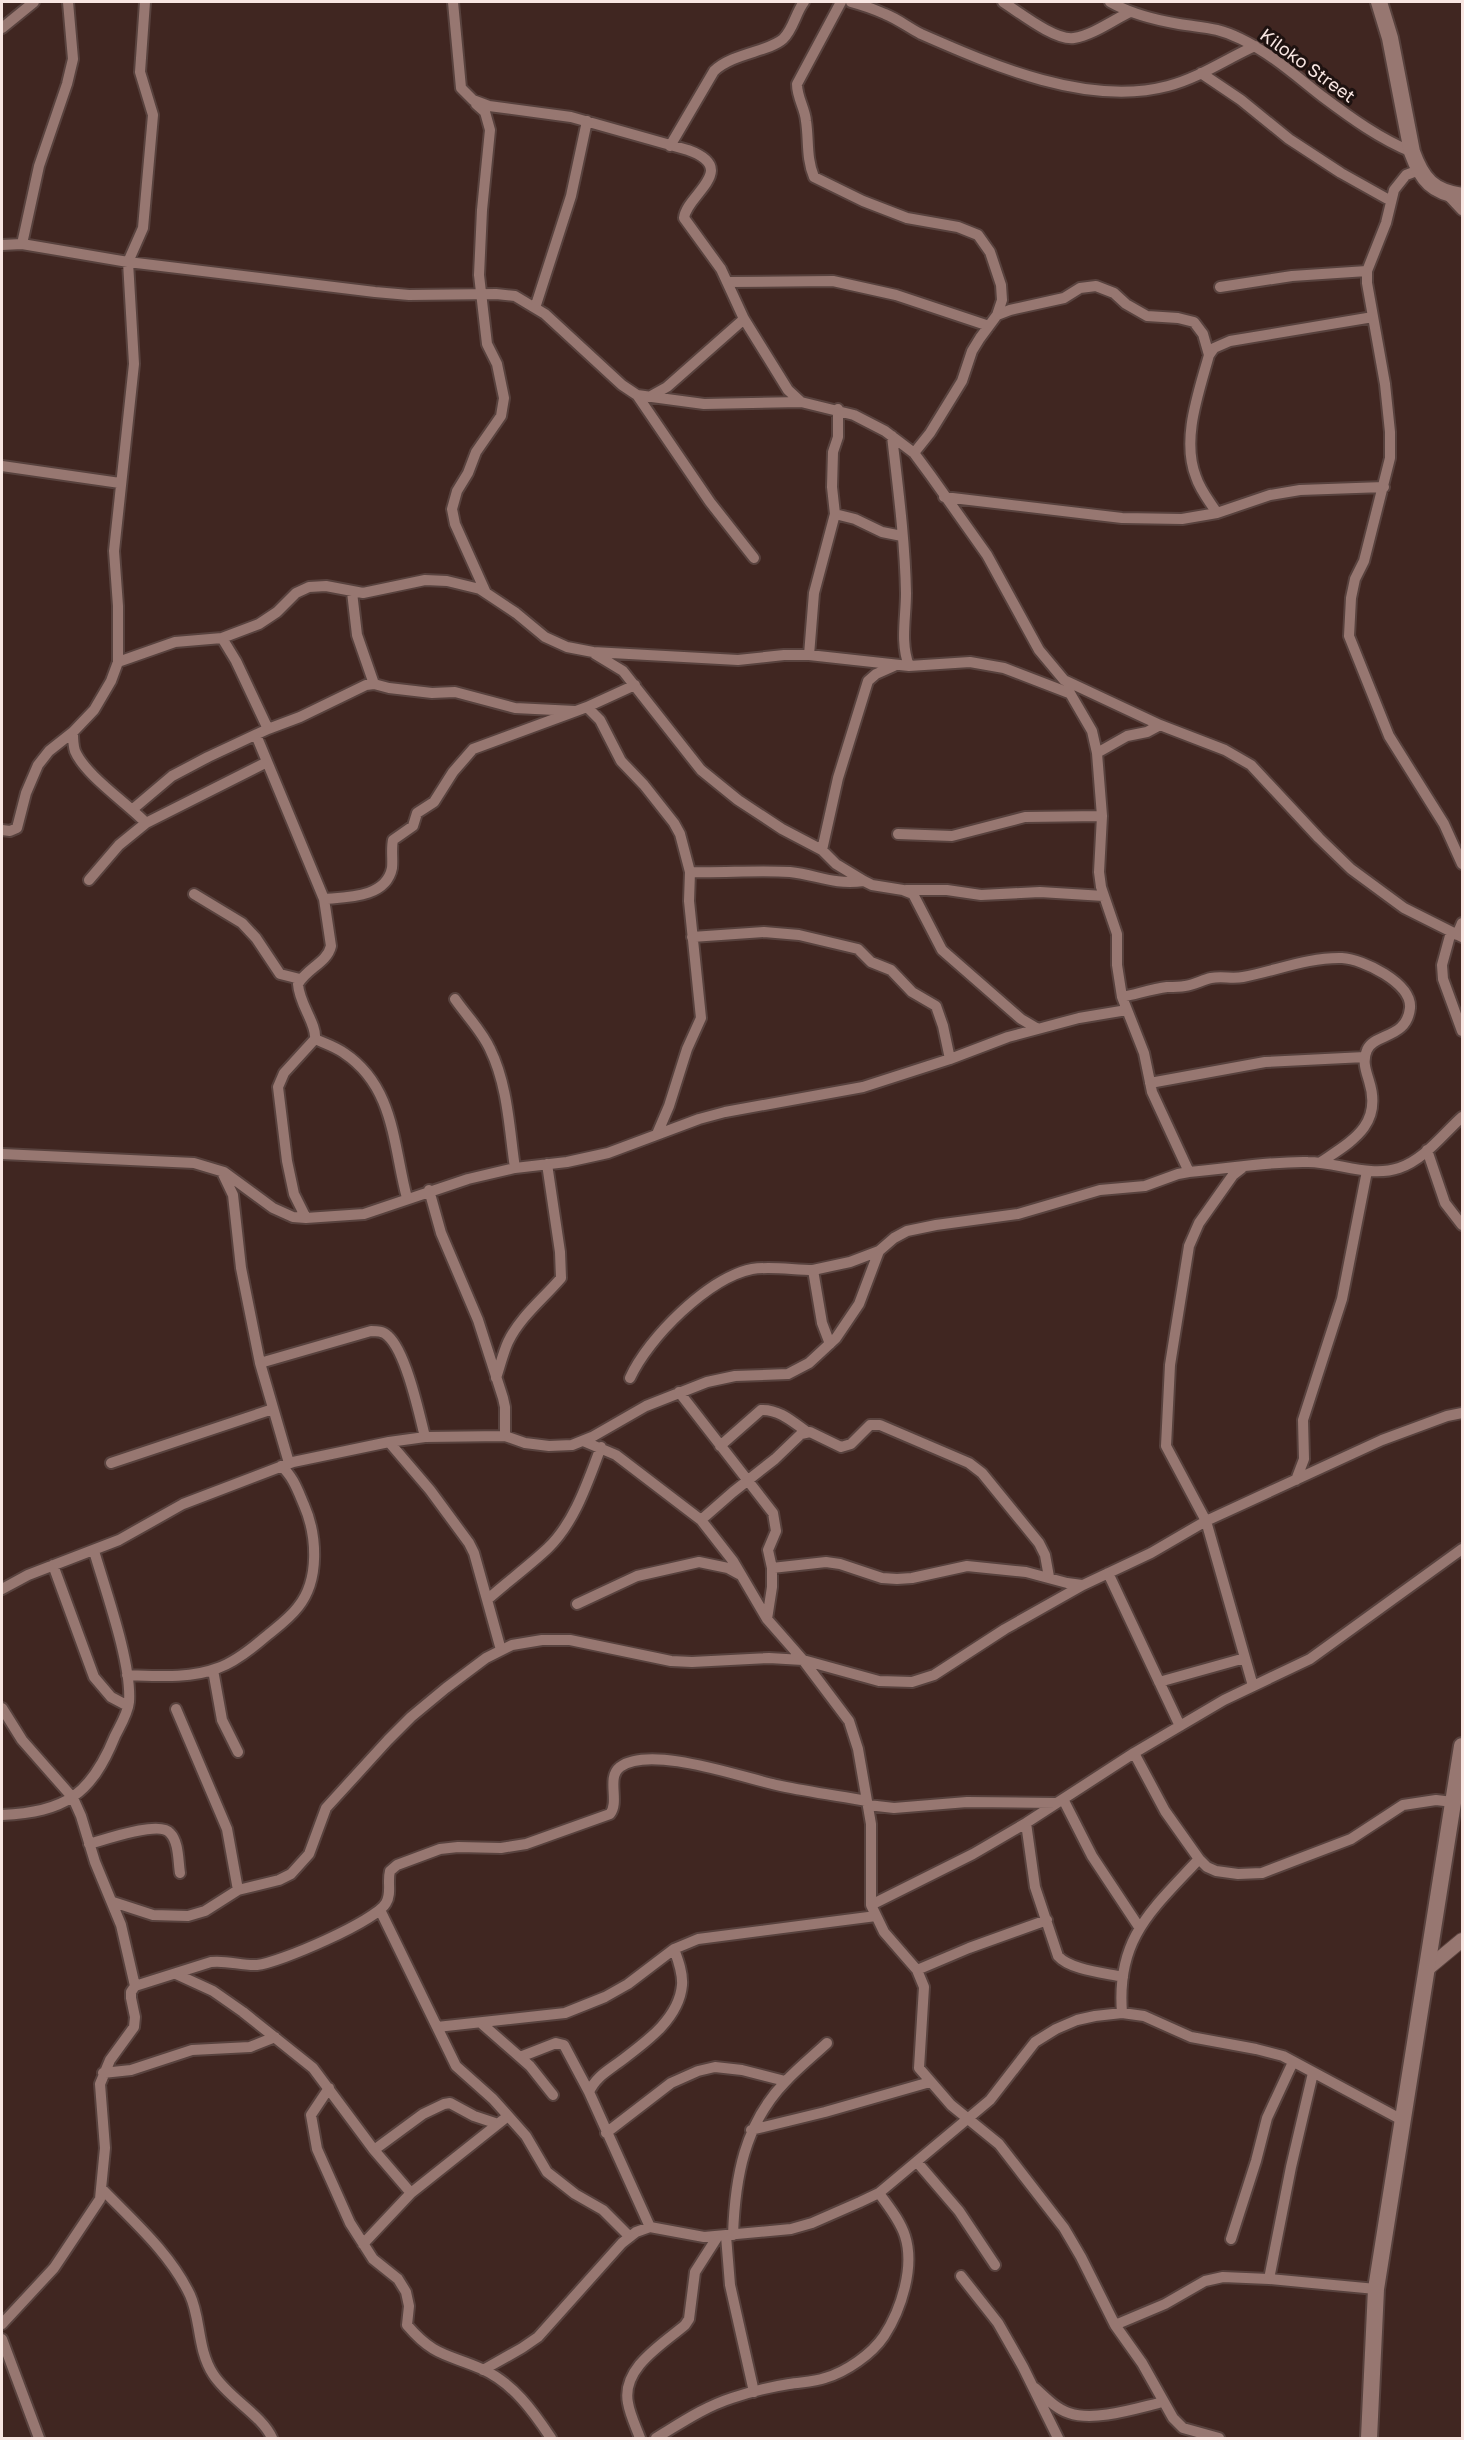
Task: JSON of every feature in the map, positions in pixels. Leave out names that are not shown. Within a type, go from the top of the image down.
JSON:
[{"type":"main road","points":[[1379,2],[1390,38],[1412,152],[1419,170],[1438,190],[1455,195]]},
{"type":"main road","points":[[1369,2439],[1376,2289],[1462,1746]]},
{"type":"street","points":[[2,28],[34,2]]},
{"type":"street","points":[[22,244],[37,174],[73,59],[68,2]]},
{"type":"street","points":[[2,830],[10,831],[17,828],[26,793],[38,765],[49,751],[73,732],[104,695],[118,662],[118,606],[114,551],[134,364],[128,262],[143,228],[153,115],[140,72],[145,2]]},
{"type":"street","points":[[453,2],[461,88],[485,112],[490,130],[482,210],[479,275],[487,344],[497,364],[504,398],[503,408],[501,416],[476,452],[468,473],[457,491],[452,509],[455,524],[486,592]]},
{"type":"street","points":[[670,146],[714,71],[747,53],[774,45],[783,39],[804,2]]},
{"type":"street","points":[[841,2],[797,84],[806,118],[809,161],[814,177],[863,201],[907,218],[958,227],[978,235],[990,252],[1001,285],[1002,300],[997,315],[972,351],[957,390],[930,433],[914,453]]},
{"type":"street","points":[[850,2],[885,13],[920,33],[1041,81],[1098,90],[1132,91],[1167,86],[1201,73],[1255,46]]},
{"type":"street","points":[[1003,2],[1053,32],[1073,38],[1130,12]]},
{"type":"street","name":"Kiloko Street","points":[[1110,2],[1130,12],[1178,24],[1212,27],[1255,46],[1284,65],[1358,122],[1394,145],[1412,152]]},
{"type":"street","points":[[1201,73],[1241,100],[1297,144],[1341,173],[1391,201]]},
{"type":"street","points":[[473,100],[489,106],[571,117],[698,154],[708,163],[710,177],[686,208],[684,218],[728,282],[744,319],[788,390],[801,402]]},
{"type":"street","points":[[536,308],[571,196],[587,122]]},
{"type":"street","points":[[1419,170],[1406,175],[1399,182],[1367,271],[1367,283],[1380,348],[1390,432],[1390,458],[1364,561],[1351,598],[1349,636],[1389,736],[1444,824],[1462,864]]},
{"type":"street","points":[[1455,195],[1462,210]]},
{"type":"street","points":[[2,245],[22,244],[128,262],[386,293],[409,295],[482,293],[515,297],[536,308],[622,385],[642,396],[704,404],[801,402],[838,409],[862,418],[892,436],[914,453],[987,555],[1039,650],[1064,680],[1069,693],[1092,731],[1097,753],[1102,816],[1099,872],[1104,896],[1117,934],[1117,965],[1122,997],[1144,1053],[1150,1083],[1158,1106],[1189,1172]]},
{"type":"street","points":[[1220,287],[1292,276],[1367,271]]},
{"type":"street","points":[[728,282],[833,281],[896,295],[989,326]]},
{"type":"street","points":[[997,315],[1064,298],[1080,288],[1096,286],[1113,293],[1126,304],[1147,316],[1178,318],[1194,322],[1203,334],[1209,355]]},
{"type":"street","points":[[1217,513],[1195,477],[1191,459],[1192,424],[1209,355],[1214,348],[1221,343],[1373,316]]},
{"type":"street","points":[[642,396],[668,387],[744,319]]},
{"type":"street","points":[[642,396],[710,502],[754,558]]},
{"type":"street","points":[[809,655],[814,593],[835,514],[832,487],[833,452],[838,437],[838,409]]},
{"type":"street","points":[[892,436],[906,594],[904,645],[909,666]]},
{"type":"street","points":[[2,466],[120,483]]},
{"type":"street","points":[[944,497],[1122,518],[1182,519],[1217,513],[1270,495],[1300,490],[1384,487]]},
{"type":"street","points":[[835,514],[855,519],[882,532],[902,536]]},
{"type":"street","points":[[118,662],[175,642],[222,638],[259,624],[277,612],[297,593],[309,587],[326,586],[352,592],[384,590],[425,580],[462,584],[486,592],[545,637],[567,647],[593,652],[738,660],[809,655],[895,666],[958,662],[985,664],[1004,668],[1069,693]]},
{"type":"street","points":[[352,592],[357,635],[374,684]]},
{"type":"street","points":[[222,638],[236,661],[268,729]]},
{"type":"street","points":[[593,652],[623,671],[710,778],[765,818],[822,850],[836,864],[864,881],[878,887],[903,890],[946,890],[981,895],[1040,892],[1104,896]]},
{"type":"street","points":[[822,850],[838,778],[868,681],[876,674],[895,666]]},
{"type":"street","points":[[1064,680],[1160,725],[1225,750],[1251,765],[1318,838],[1351,869],[1404,908],[1457,935]]},
{"type":"street","points":[[133,809],[172,776],[268,729],[374,684],[432,693],[455,692],[515,708],[574,711]]},
{"type":"street","points":[[324,900],[363,896],[380,886],[392,870],[393,840],[414,826],[417,813],[434,802],[453,771],[473,749],[587,707],[635,685]]},
{"type":"street","points":[[587,707],[600,720],[621,761],[644,785],[674,823],[680,834],[690,872],[692,937],[700,1023],[687,1049],[669,1106],[657,1134]]},
{"type":"street","points":[[1097,753],[1128,736],[1147,732],[1160,725]]},
{"type":"street","points":[[73,732],[75,750],[79,758],[101,782],[146,823]]},
{"type":"street","points":[[256,735],[324,900],[331,946],[329,953],[300,979],[298,984],[300,1000],[314,1028],[315,1040],[284,1073],[278,1087],[287,1161],[294,1194],[306,1218]]},
{"type":"street","points":[[89,880],[119,845],[146,823],[267,762]]},
{"type":"street","points":[[898,834],[952,836],[1025,817],[1102,816]]},
{"type":"street","points":[[690,872],[771,871],[796,873],[844,884],[864,881]]},
{"type":"street","points":[[903,890],[914,894],[918,900],[942,951],[1021,1019],[1038,1029]]},
{"type":"street","points":[[194,894],[242,923],[256,938],[280,974],[300,979]]},
{"type":"street","points":[[1462,923],[1442,965],[1443,979],[1462,1031]]},
{"type":"street","points":[[692,937],[764,932],[799,935],[858,949],[871,962],[891,970],[912,993],[936,1006],[944,1026],[950,1059]]},
{"type":"street","points":[[1122,997],[1168,987],[1185,986],[1215,977],[1240,977],[1344,958],[1357,961],[1399,983],[1410,999],[1408,1017],[1398,1031],[1370,1045],[1365,1057],[1365,1066],[1374,1100],[1373,1111],[1357,1137],[1321,1162]]},
{"type":"street","points":[[1449,997],[1462,1001]]},
{"type":"street","points":[[455,999],[490,1048],[501,1076],[507,1101],[515,1168]]},
{"type":"street","points":[[2,1154],[194,1163],[221,1171],[273,1208],[286,1214],[306,1218],[364,1214],[429,1190],[515,1168],[608,1153],[725,1112],[863,1087],[950,1059],[1008,1037],[1079,1018],[1127,1010]]},
{"type":"street","points":[[315,1040],[344,1053],[358,1065],[385,1102],[407,1198]]},
{"type":"street","points":[[1150,1083],[1265,1062],[1365,1057]]},
{"type":"street","points":[[630,1378],[648,1348],[679,1313],[701,1295],[751,1269],[813,1270],[850,1262],[879,1251],[894,1238],[917,1229],[1018,1214],[1100,1190],[1145,1186],[1189,1172],[1295,1162],[1321,1162],[1367,1171],[1388,1171],[1399,1168],[1427,1150],[1462,1117]]},
{"type":"street","points":[[1427,1150],[1445,1203],[1462,1225]]},
{"type":"street","points":[[496,1378],[506,1345],[512,1334],[522,1319],[561,1278],[561,1262],[547,1164]]},
{"type":"street","points":[[1243,1168],[1225,1186],[1192,1237],[1184,1268],[1170,1365],[1166,1446],[1206,1521],[1253,1686]]},
{"type":"street","points":[[127,1675],[184,1674],[213,1670],[246,1653],[287,1619],[299,1605],[309,1586],[313,1567],[309,1516],[285,1465],[260,1363],[241,1268],[233,1195],[221,1171]]},
{"type":"street","points":[[1296,1480],[1305,1459],[1303,1420],[1342,1299],[1367,1171]]},
{"type":"street","points":[[429,1190],[441,1233],[478,1320],[505,1407],[505,1436]]},
{"type":"street","points":[[2,1588],[53,1565],[119,1540],[183,1504],[285,1465],[389,1442],[425,1437],[505,1436],[525,1443],[549,1446],[572,1445],[633,1412],[707,1382],[735,1376],[789,1374],[809,1364],[830,1344],[859,1304],[879,1251]]},
{"type":"street","points":[[813,1270],[822,1323],[830,1344]]},
{"type":"street","points":[[260,1363],[371,1331],[386,1334],[393,1342],[410,1383],[425,1437]]},
{"type":"street","points":[[679,1392],[747,1482],[769,1507],[776,1523],[774,1538],[768,1550],[772,1568],[772,1587],[767,1618]]},
{"type":"street","points":[[111,1463],[273,1409]]},
{"type":"street","points":[[720,1446],[761,1410],[783,1415],[807,1432],[841,1447],[851,1444],[870,1425],[880,1425],[964,1460],[982,1473],[1039,1543],[1049,1577]]},
{"type":"street","points":[[113,1902],[153,1915],[188,1916],[205,1911],[238,1890],[279,1880],[296,1869],[309,1854],[326,1808],[388,1740],[446,1688],[486,1658],[501,1650],[542,1640],[570,1640],[671,1661],[769,1658],[803,1660],[879,1682],[912,1682],[934,1674],[1005,1629],[1083,1585],[1151,1553],[1206,1521],[1382,1440],[1447,1416],[1462,1413]]},
{"type":"street","points":[[701,1520],[775,1459],[801,1434],[807,1432]]},
{"type":"street","points":[[583,1441],[616,1455],[701,1520],[720,1543],[767,1618],[803,1660],[849,1721],[858,1749],[871,1824],[874,1911],[884,1932],[918,1970],[924,1987],[919,2068],[951,2105],[999,2144],[1064,2228],[1115,2325],[1142,2363],[1163,2402],[1183,2428],[1212,2438]]},
{"type":"street","points":[[389,1442],[430,1490],[469,1543],[488,1599],[501,1650]]},
{"type":"street","points":[[488,1599],[549,1547],[560,1534],[579,1499],[601,1447]]},
{"type":"street","points":[[437,2026],[481,2024],[565,2013],[586,2006],[628,1984],[674,1949],[698,1939],[874,1911],[1026,1823],[1180,1726],[1253,1686],[1310,1659],[1462,1549]]},
{"type":"street","points":[[2,1815],[36,1812],[58,1807],[73,1798],[99,1770],[128,1706],[127,1675],[94,1551]]},
{"type":"street","points":[[577,1604],[637,1576],[699,1562],[728,1568],[740,1574]]},
{"type":"street","points":[[772,1568],[826,1562],[840,1564],[882,1578],[897,1579],[967,1566],[1026,1572],[1083,1585]]},
{"type":"street","points":[[53,1565],[94,1677],[111,1697],[128,1706]]},
{"type":"street","points":[[1107,1573],[1180,1726]]},
{"type":"street","points":[[1159,1682],[1245,1659]]},
{"type":"street","points":[[213,1670],[222,1720],[238,1752]]},
{"type":"street","points":[[2,1708],[22,1740],[73,1798],[121,1925],[135,1986]]},
{"type":"street","points":[[176,1709],[227,1829],[238,1890]]},
{"type":"street","points":[[1134,1753],[1165,1811],[1199,1859],[1208,1867],[1238,1874],[1262,1873],[1351,1839],[1388,1812],[1403,1805],[1436,1800],[1453,1802]]},
{"type":"street","points":[[2,2324],[54,2268],[100,2199],[105,2148],[100,2084],[103,2073],[134,2027],[135,2017],[131,1992],[135,1986],[211,1962],[256,1965],[270,1962],[344,1931],[380,1910],[389,1897],[390,1871],[397,1865],[418,1856],[440,1849],[458,1847],[501,1848],[526,1844],[610,1814],[614,1809],[616,1772],[621,1766],[633,1761],[672,1761],[700,1765],[767,1783],[887,1808],[966,1802],[1059,1801]]},
{"type":"street","points":[[1059,1801],[1139,1927]]},
{"type":"street","points":[[1026,1823],[1035,1887],[1056,1951],[1062,1961],[1074,1966],[1124,1977]]},
{"type":"street","points":[[89,1844],[149,1829],[167,1830],[172,1834],[176,1844],[180,1873]]},
{"type":"street","points":[[1122,2013],[1124,1977],[1131,1944],[1139,1927],[1199,1859]]},
{"type":"street","points":[[380,1910],[456,2066],[526,2136],[548,2172],[575,2194],[603,2210],[630,2237]]},
{"type":"street","points":[[918,1970],[969,1948],[1047,1920]]},
{"type":"street","points":[[1427,1969],[1462,1940]]},
{"type":"street","points":[[589,2092],[601,2075],[646,2041],[671,2013],[680,1995],[682,1983],[674,1949]]},
{"type":"street","points":[[176,1974],[213,1991],[313,2067],[374,2150],[411,2193]]},
{"type":"street","points":[[483,2370],[538,2337],[636,2232],[650,2228],[690,2235],[726,2236],[791,2229],[812,2223],[879,2193],[990,2100],[1035,2042],[1077,2020],[1122,2013],[1144,2016],[1191,2037],[1283,2056],[1404,2121]]},
{"type":"street","points":[[481,2024],[520,2056],[553,2095]]},
{"type":"street","points":[[103,2073],[131,2070],[192,2050],[250,2047],[275,2037]]},
{"type":"street","points":[[520,2056],[556,2043],[564,2045],[589,2092],[650,2228]]},
{"type":"street","points":[[754,2392],[730,2285],[726,2236],[734,2197],[751,2130],[785,2081],[827,2043]]},
{"type":"street","points":[[1231,2239],[1267,2118],[1293,2062]]},
{"type":"street","points":[[606,2133],[671,2083],[698,2071],[715,2067],[742,2070],[785,2081]]},
{"type":"street","points":[[1269,2279],[1291,2167],[1313,2073]]},
{"type":"street","points":[[751,2130],[930,2082]]},
{"type":"street","points":[[329,2088],[311,2115],[317,2150],[350,2223],[363,2244],[373,2259],[398,2278],[406,2292],[409,2306],[406,2325],[419,2340],[443,2356],[483,2370],[513,2388],[537,2417],[551,2439]]},
{"type":"street","points":[[374,2150],[423,2114],[444,2104],[450,2103],[474,2116],[498,2124]]},
{"type":"street","points":[[363,2244],[411,2193],[508,2116]]},
{"type":"street","points":[[917,2162],[959,2211],[995,2265]]},
{"type":"street","points":[[102,2188],[140,2227],[180,2278],[191,2297],[200,2342],[211,2372],[219,2385],[255,2418],[272,2439]]},
{"type":"street","points":[[656,2439],[704,2409],[754,2392],[829,2377],[869,2353],[883,2337],[896,2312],[907,2277],[908,2249],[905,2235],[879,2193]]},
{"type":"street","points":[[640,2439],[628,2404],[627,2387],[648,2356],[689,2319],[695,2272],[726,2236]]},
{"type":"street","points":[[961,2276],[998,2323],[1058,2439]]},
{"type":"street","points":[[1115,2325],[1165,2304],[1205,2281],[1223,2277],[1376,2289]]},
{"type":"street","points":[[2,2339],[39,2439]]},
{"type":"street","points":[[1030,2383],[1058,2407],[1077,2415],[1090,2416],[1124,2411],[1163,2402]]}]
